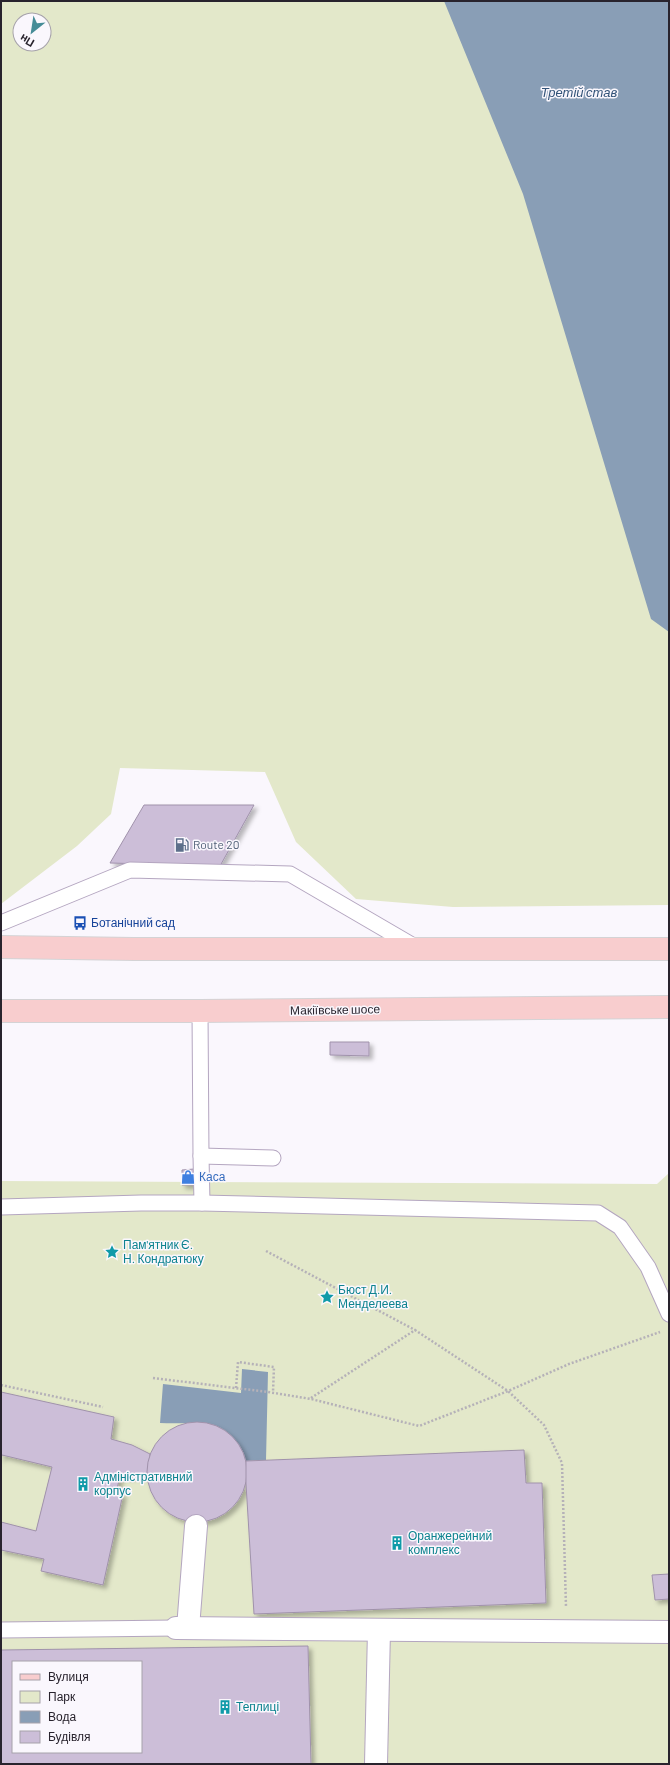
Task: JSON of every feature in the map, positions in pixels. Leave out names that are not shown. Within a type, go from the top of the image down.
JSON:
[{"type":"main road","points":[[1,947],[134,949],[669,949]]},
{"type":"main road","name":"Макіївське шосе","points":[[1,1010],[200,1011],[669,1007]]},
{"type":"street","points":[[196,1526],[182,1628],[669,1632]]},
{"type":"street","points":[[376,1764],[379,1630]]},
{"type":"lane","points":[[1,923],[130,870],[290,874],[418,949]]},
{"type":"lane","points":[[200,1011],[202,1203]]},
{"type":"lane","points":[[201,1156],[273,1158]]},
{"type":"lane","points":[[1,1207],[141,1203],[202,1203],[598,1214],[620,1227],[648,1267],[669,1314]]},
{"type":"lane","points":[[1,1630],[182,1628]]},
{"type":"path","points":[[266,1250],[415,1330],[508,1391],[544,1425],[562,1463],[567,1631]]},
{"type":"path","points":[[311,1399],[415,1330]]},
{"type":"path","points":[[153,1378],[273,1392],[311,1399],[419,1426],[508,1391],[568,1364],[662,1332]]},
{"type":"path","points":[[236,1388],[238,1362],[274,1367],[273,1392]]},
{"type":"path","points":[[1,1385],[103,1407]]},
{"type":"green space","points":[[1,1],[669,1],[669,905],[453,907],[356,899],[296,842],[265,772],[120,768],[111,814],[77,846],[1,904]]},
{"type":"green space","points":[[669,1173],[669,1764],[1,1764],[1,1181],[657,1184]]},
{"type":"water","name":"Третій став","points":[[444,1],[669,1],[669,632],[651,619],[523,194]]},
{"type":"water","points":[[242,1369],[268,1372],[266,1460],[246,1461],[239,1446],[230,1436],[222,1429],[212,1425],[160,1423],[163,1384],[241,1393]]},
{"type":"building","points":[[144,805],[254,805],[220,866],[110,863]]},
{"type":"building","points":[[330,1042],[369,1042],[369,1056],[330,1055]]},
{"type":"building","name":"Каса","points":[[194,1169],[194,1185],[182,1185],[182,1170]]},
{"type":"building","name":"Адміністративний корпус","points":[[1,1392],[114,1417],[111,1439],[132,1445],[150,1454],[147,1476],[120,1476],[116,1493],[123,1494],[103,1585],[41,1571],[44,1559],[1,1550],[1,1522],[36,1531],[52,1467],[2,1455],[1,1459]]},
{"type":"building","points":[[197,1422],[216,1426],[232,1437],[243,1453],[247,1472],[243,1491],[232,1507],[216,1518],[197,1522],[178,1518],[162,1507],[151,1491],[147,1472],[151,1453],[162,1437],[178,1426]]},
{"type":"building","name":"Оранжерейний комплекс","points":[[524,1450],[526,1483],[542,1483],[546,1603],[254,1614],[246,1484],[246,1461]]},
{"type":"building","points":[[669,1574],[669,1599],[655,1600],[652,1575]]},
{"type":"building","name":"Теплиці","points":[[308,1646],[311,1764],[1,1764],[1,1650]]},
{"type":"place","name":"Route 20","points":[[182,845]]},
{"type":"place","name":"Ботанічний сад","points":[[80,923]]},
{"type":"place","name":"Каса","points":[[188,1177]]},
{"type":"place","name":"Пам'ятник Є. Н. Кондратюку","points":[[112,1252]]},
{"type":"place","name":"Бюст Д.И. Менделеева","points":[[327,1297]]},
{"type":"place","name":"Адміністративний корпус","points":[[83,1484]]},
{"type":"place","name":"Оранжерейний комплекс","points":[[397,1543]]},
{"type":"place","name":"Теплиці","points":[[225,1707]]}]
